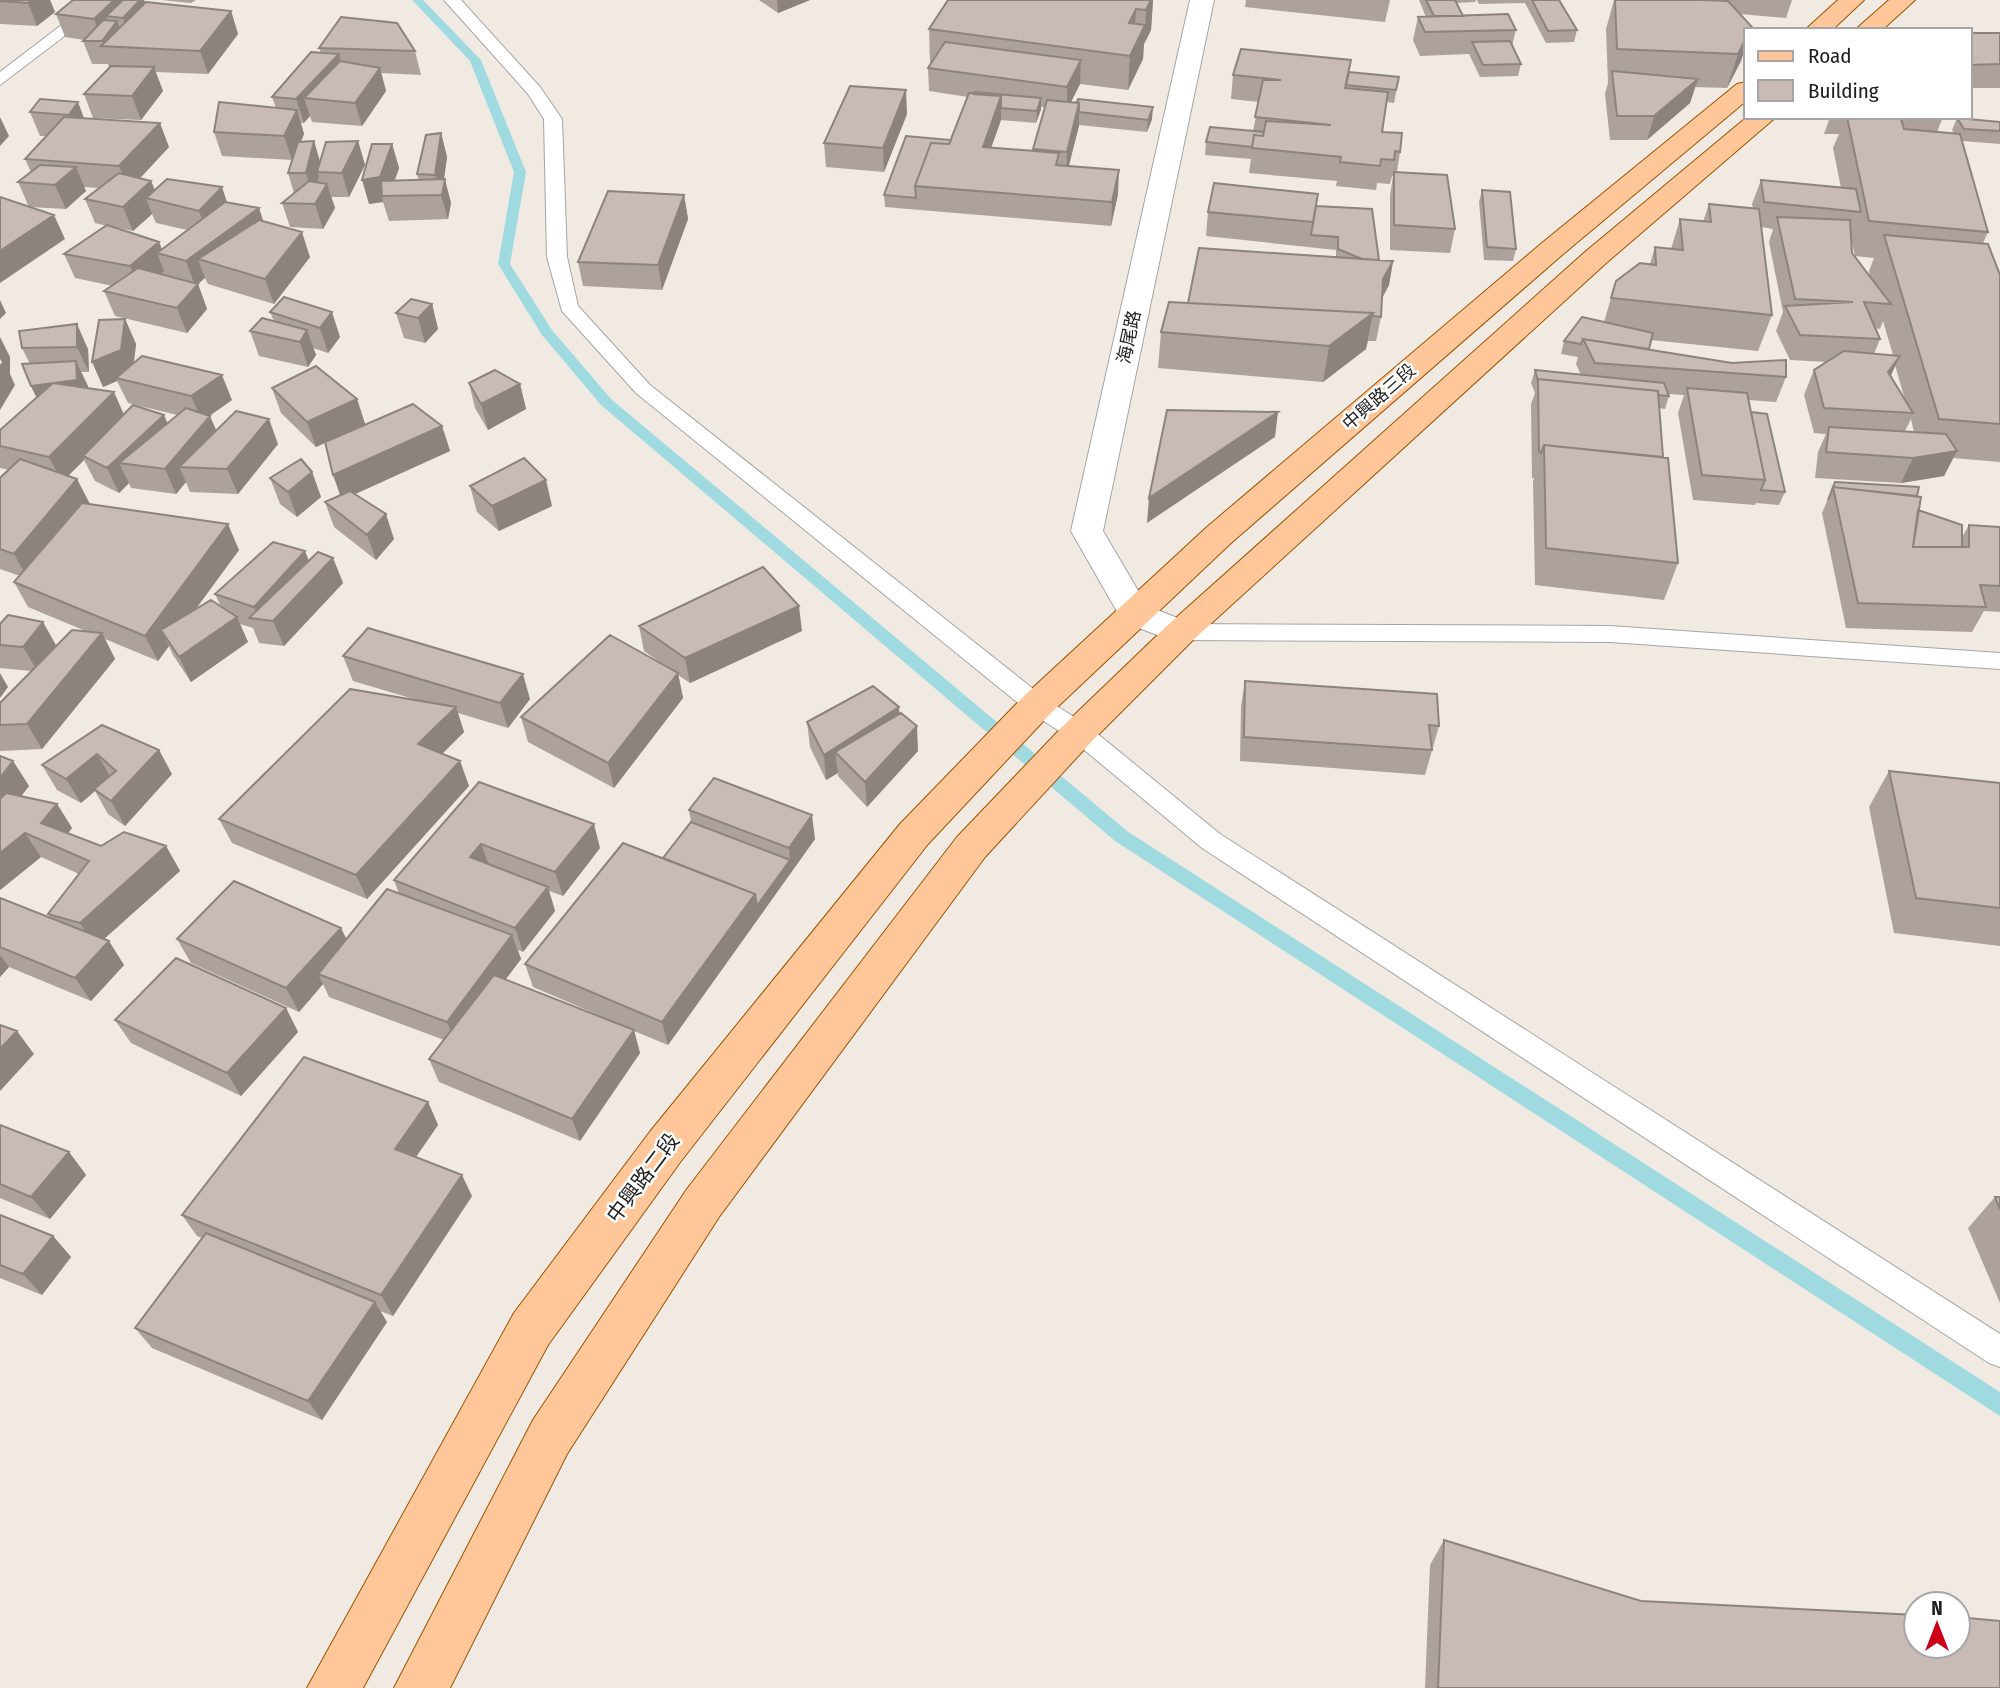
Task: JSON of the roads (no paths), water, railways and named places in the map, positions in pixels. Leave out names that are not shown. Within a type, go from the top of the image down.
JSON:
[{"type":"main road","points":[[1819,28],[1852,0]]},
{"type":"main road","points":[[1869,28],[1903,0]]},
{"type":"main road","name":"中興路三段","points":[[1030,712],[1240,517],[1552,249],[1744,91]]},
{"type":"main road","name":"中興路三段","points":[[421,1688],[551,1437],[695,1215],[971,847],[1181,632],[1595,258],[1761,119]]},
{"type":"main road","name":"中興路二段","points":[[334,1688],[531,1329],[665,1147],[914,834],[1030,712]]},
{"type":"street","name":"海尾路","points":[[1135,614],[1087,531],[1202,0]]},
{"type":"street","points":[[1135,614],[1181,632]]},
{"type":"lane","points":[[0,80],[104,0]]},
{"type":"lane","points":[[452,0],[534,91],[553,119],[557,257],[569,307],[643,389],[1030,712],[1073,740],[1211,841],[2000,1352]]},
{"type":"lane","points":[[1181,632],[1610,634],[2000,661]]},
{"type":"waterway","points":[[417,0],[475,60],[520,172],[504,264],[547,332],[606,402],[1121,836],[2000,1405]]}]
